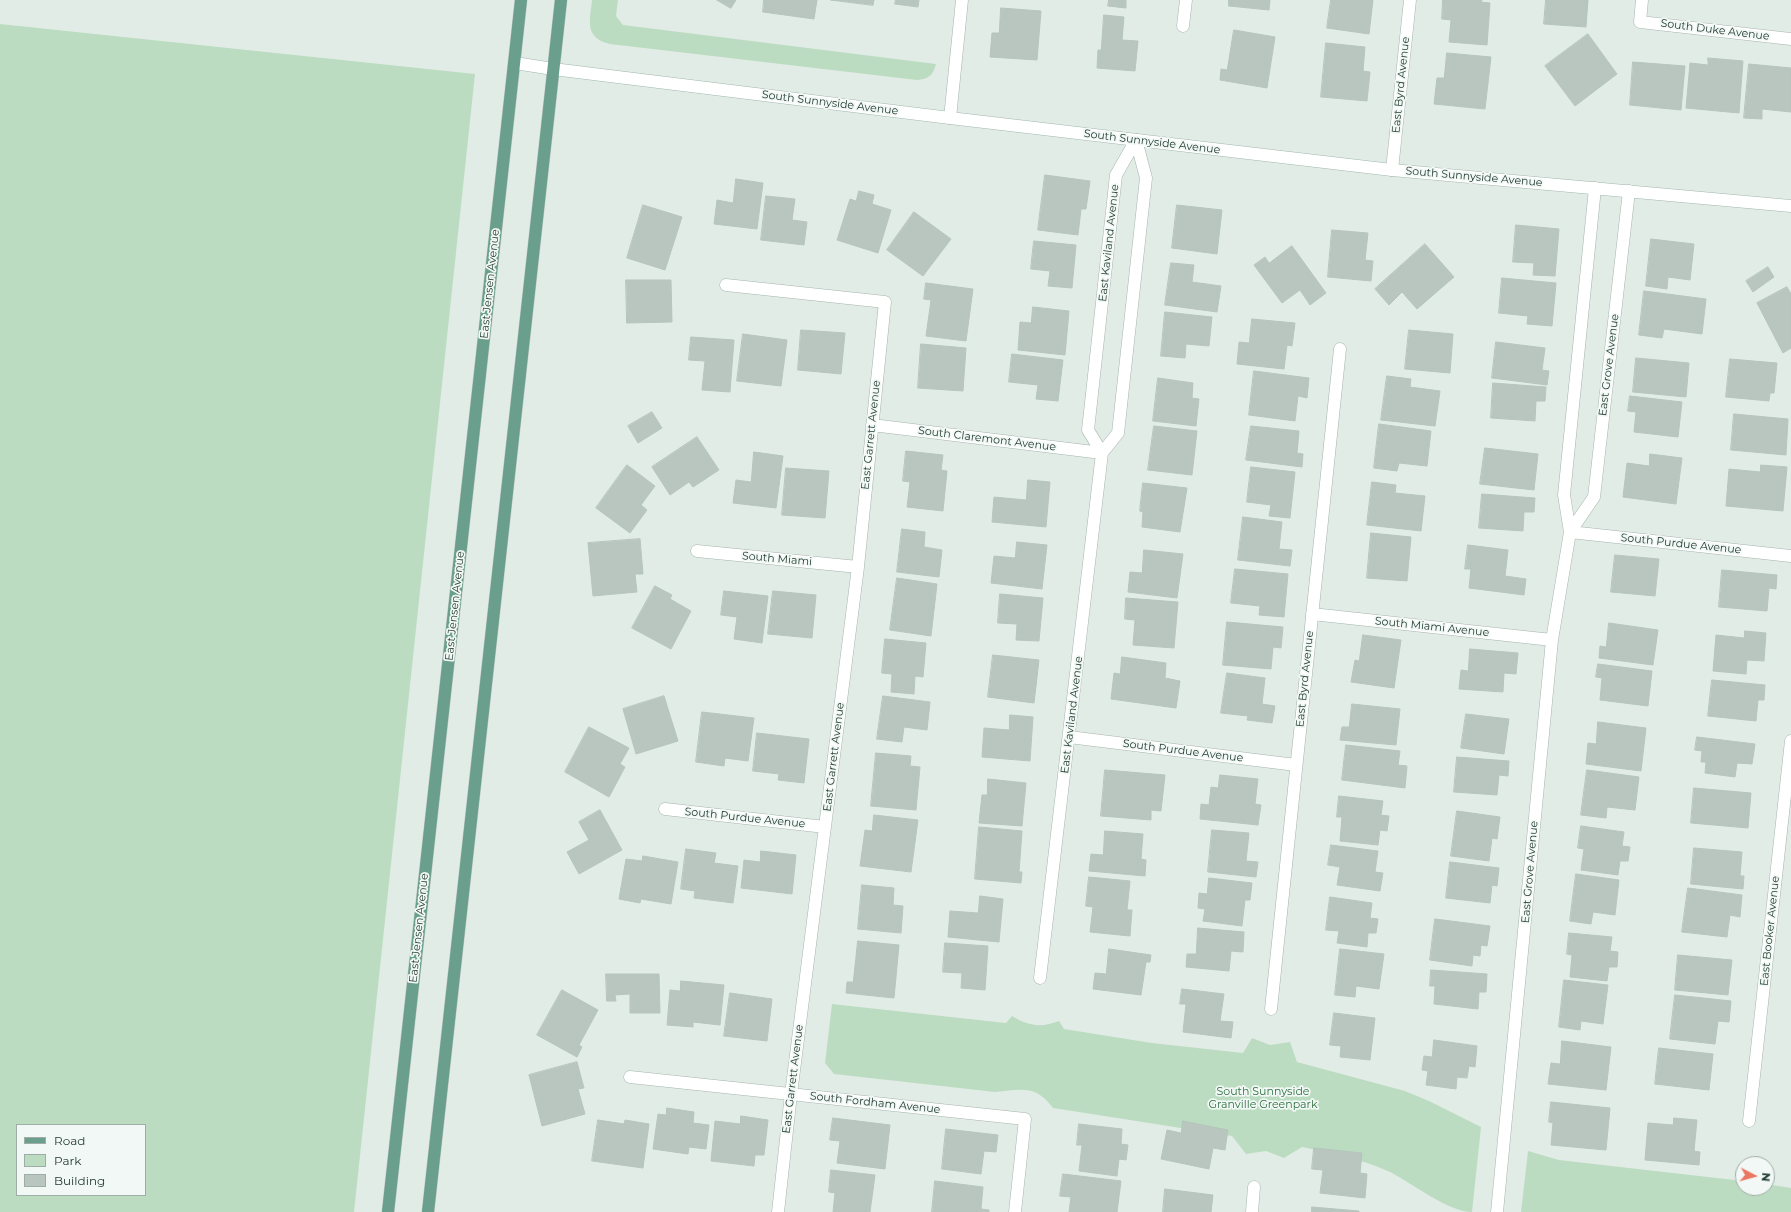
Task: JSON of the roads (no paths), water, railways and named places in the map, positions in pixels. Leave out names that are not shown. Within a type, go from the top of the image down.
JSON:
[{"type":"main road","name":"East Jensen Avenue","points":[[388,1212],[521,0]]},
{"type":"main road","points":[[428,1212],[561,0]]},
{"type":"street","points":[[950,118],[962,0]]},
{"type":"street","points":[[1183,26],[1186,0]]},
{"type":"street","name":"East Byrd Avenue","points":[[1392,170],[1410,0]]},
{"type":"street","name":"South Duke Avenue","points":[[1642,0],[1640,22],[1791,39]]},
{"type":"street","name":"South Sunnyside Avenue","points":[[515,63],[950,118],[1392,170],[1791,206]]},
{"type":"street","points":[[1102,453],[1118,433],[1146,178],[1136,140]]},
{"type":"street","name":"East Kaviland Avenue","points":[[1040,978],[1102,453],[1088,430],[1116,175],[1136,140]]},
{"type":"street","name":"East Grove Avenue","points":[[1497,1212],[1552,640],[1570,532],[1564,495],[1596,188]]},
{"type":"street","name":"East Grove Avenue","points":[[1570,532],[1594,497],[1629,191]]},
{"type":"street","name":"East Garrett Avenue","points":[[726,285],[884,302],[858,567],[791,1094],[778,1212]]},
{"type":"street","name":"East Byrd Avenue","points":[[1271,1009],[1340,349]]},
{"type":"street","name":"South Claremont Avenue","points":[[872,425],[1102,453]]},
{"type":"street","name":"South Purdue Avenue","points":[[1570,532],[1791,556]]},
{"type":"street","name":"South Miami","points":[[697,551],[858,567]]},
{"type":"street","name":"South Miami Avenue","points":[[1312,614],[1552,640]]},
{"type":"street","name":"South Purdue Avenue","points":[[1069,737],[1296,764]]},
{"type":"street","name":"East Booker Avenue","points":[[1750,1121],[1790,763],[1791,741]]},
{"type":"street","name":"South Purdue Avenue","points":[[665,809],[825,827]]},
{"type":"street","name":"South Fordham Avenue","points":[[630,1077],[1025,1119],[1015,1212]]},
{"type":"street","points":[[1252,1212],[1254,1187]]},
{"type":"park label","name":"South Sunnyside Granville Greenpark","points":[[1263,1098]]}]
